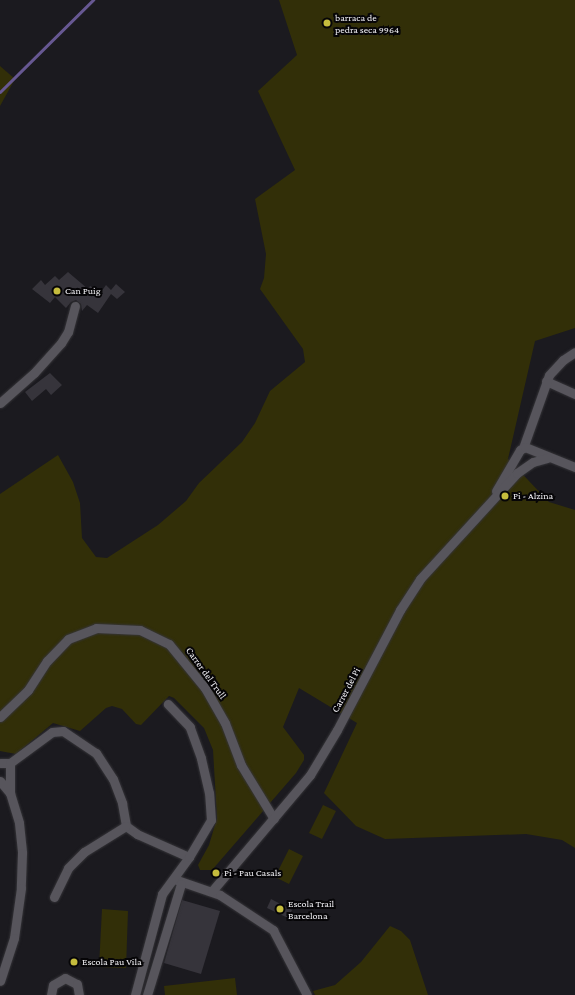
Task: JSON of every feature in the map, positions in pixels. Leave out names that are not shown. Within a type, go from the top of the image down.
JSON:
[{"type":"street","points":[[0,403],[47,361],[68,332],[75,306]]},
{"type":"street","name":"Carrer del Pi","points":[[494,496],[530,432],[546,382],[555,367],[575,352]]},
{"type":"street","points":[[546,382],[575,394]]},
{"type":"street","points":[[530,432],[529,441],[534,450],[536,457],[531,463],[520,460],[521,450],[534,450],[547,458],[575,468]]},
{"type":"street","name":"Carrer del Pi","points":[[212,891],[274,819],[316,767],[409,594],[442,553],[494,496],[531,463],[547,458]]},
{"type":"street","name":"Carrer del Trull","points":[[0,716],[28,690],[47,661],[68,639],[84,630],[96,628],[140,630],[170,644],[205,688],[224,723],[240,765],[274,819]]},
{"type":"street","points":[[147,995],[177,882],[189,857],[211,820],[209,793],[201,758],[190,727],[168,704]]},
{"type":"street","points":[[0,763],[10,763],[52,732],[64,731],[96,753],[114,779],[122,803],[126,826],[137,834],[189,857]]},
{"type":"street","points":[[0,981],[14,938],[21,888],[22,853],[19,823],[10,793],[10,763]]},
{"type":"street","points":[[0,780],[10,793]]},
{"type":"street","points":[[54,897],[68,868],[84,852],[126,826]]},
{"type":"street","points":[[177,882],[212,891],[273,930],[306,995]]},
{"type":"street","points":[[135,995],[159,900],[177,882]]},
{"type":"street","points":[[51,995],[53,985],[65,978],[77,984],[79,995]]},
{"type":"shaded area","points":[[279,0],[575,0],[575,328],[535,341],[508,459],[549,502],[575,510],[575,848],[562,840],[526,834],[385,839],[356,826],[324,793],[357,723],[299,688],[283,727],[304,755],[304,760],[296,773],[212,870],[200,870],[198,865],[209,845],[217,818],[213,750],[204,728],[174,698],[169,696],[141,725],[136,724],[122,709],[112,706],[106,708],[80,731],[53,723],[16,754],[0,751],[0,494],[58,455],[73,482],[80,503],[82,538],[96,557],[107,558],[158,525],[186,501],[199,483],[242,442],[255,423],[270,391],[305,362],[303,349],[260,289],[264,278],[266,254],[255,199],[295,170],[258,91],[297,55]]},
{"type":"shaded area","points":[[0,66],[15,79],[0,106]]},
{"type":"shaded area","points":[[323,805],[336,811],[322,839],[309,833]]},
{"type":"shaded area","points":[[289,849],[303,856],[289,884],[275,877]]},
{"type":"shaded area","points":[[102,909],[128,911],[126,968],[99,967]]},
{"type":"shaded area","points":[[390,926],[401,931],[410,940],[428,995],[315,995],[313,991],[335,985],[361,962]]},
{"type":"shaded area","points":[[235,978],[237,995],[165,995],[164,986]]},
{"type":"building","points":[[68,272],[88,289],[90,286],[101,292],[106,285],[111,290],[116,284],[125,292],[117,299],[111,294],[98,313],[87,305],[82,311],[81,304],[76,300],[71,302],[66,308],[55,297],[50,303],[32,289],[41,280],[45,285],[55,276],[59,280]]},
{"type":"building","points":[[50,373],[62,385],[51,395],[46,389],[32,401],[25,392]]},
{"type":"building","name":"Escola Trail Barcelona","points":[[271,899],[292,910],[288,918],[267,908]]},
{"type":"building","points":[[182,900],[220,911],[201,974],[164,963]]},
{"type":"waterway","points":[[0,92],[93,0]]},
{"type":"place","name":"barraca de pedra seca 9964","points":[[327,23]]},
{"type":"place","name":"Can Puig","points":[[57,291]]},
{"type":"place","name":"Pi - Alzina","points":[[505,496]]},
{"type":"place","name":"Pi - Pau Casals","points":[[216,873]]},
{"type":"place","name":"Escola Trail Barcelona","points":[[280,909]]},
{"type":"place","name":"Escola Pau Vila","points":[[74,962]]}]
